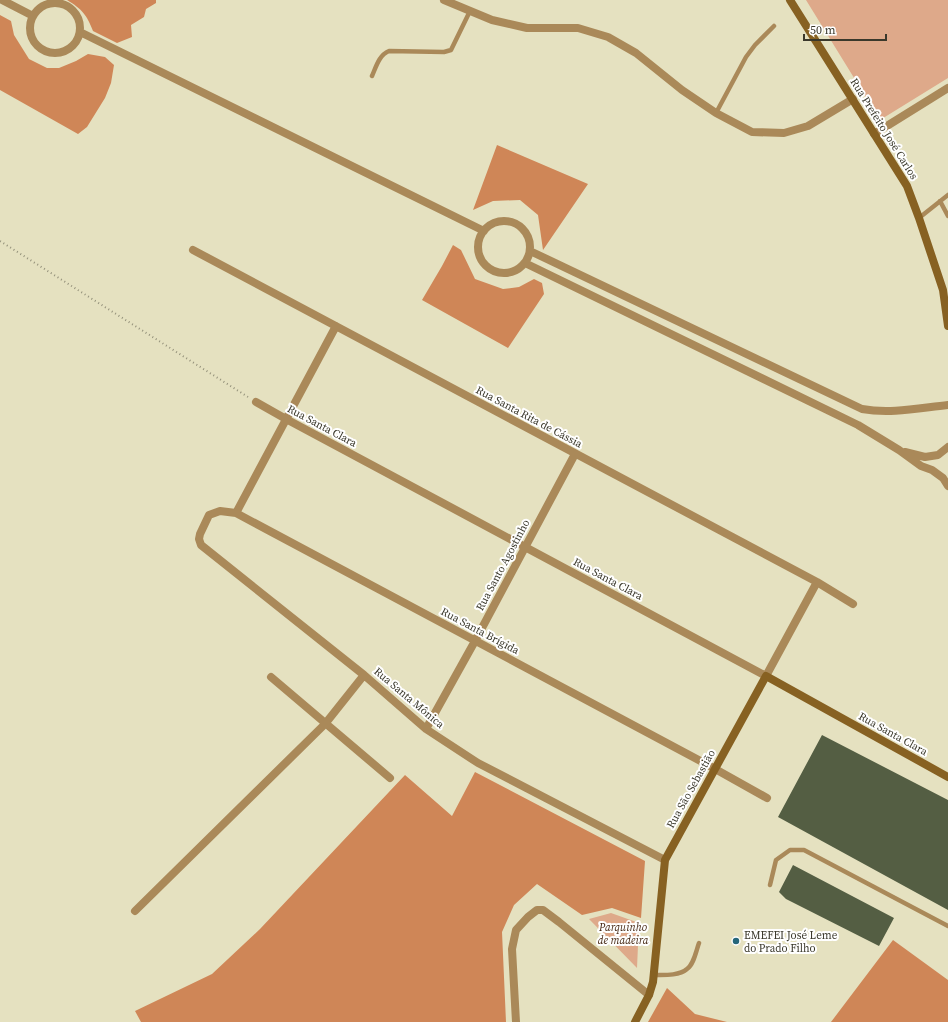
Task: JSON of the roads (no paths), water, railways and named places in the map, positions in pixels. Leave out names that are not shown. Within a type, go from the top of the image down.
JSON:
[{"type":"street","points":[[2,0],[33,16]]},
{"type":"street","points":[[444,0],[492,20],[527,28],[578,28],[608,38],[636,53],[682,90],[716,114],[752,132],[784,133],[808,126],[852,99]]},
{"type":"street","name":"Rua Prefeito José Carlos","points":[[790,0],[907,186],[943,290],[948,326]]},
{"type":"street","points":[[56,2],[66,5],[74,12],[79,21],[80,32],[78,38],[69,48],[61,52],[44,50],[38,45],[30,31],[30,22],[33,16],[45,4],[56,2]]},
{"type":"street","points":[[80,32],[484,231]]},
{"type":"street","points":[[874,134],[948,88]]},
{"type":"street","points":[[506,221],[515,223],[528,235],[530,251],[525,263],[519,269],[502,273],[494,271],[487,266],[481,259],[478,251],[479,242],[484,231],[490,225],[506,221]]},
{"type":"street","name":"Rua Santa Rita de Cássia","points":[[193,250],[817,582],[854,604]]},
{"type":"street","points":[[530,251],[862,409],[894,411],[948,405]]},
{"type":"street","points":[[525,263],[858,425],[899,450],[921,466],[932,470],[943,478],[948,486]]},
{"type":"street","points":[[236,514],[336,326]]},
{"type":"street","name":"Rua Santa Clara","points":[[256,402],[766,676],[948,777]]},
{"type":"street","points":[[899,450],[925,457],[938,456],[948,447]]},
{"type":"street","name":"Rua Santo Agostinho","points":[[426,729],[526,547],[575,454]]},
{"type":"street","name":"Rua Santa Brígida","points":[[201,545],[199,539],[200,534],[209,514],[220,511],[236,514],[767,798]]},
{"type":"street","name":"Rua Santa Mônica","points":[[201,545],[364,675],[426,729],[478,763],[665,860]]},
{"type":"street","name":"Rua São Sebastião","points":[[635,1022],[649,995],[653,982],[665,860],[817,582]]},
{"type":"street","points":[[135,911],[325,723],[364,675]]},
{"type":"street","points":[[271,677],[390,778]]},
{"type":"street","points":[[516,1022],[512,949],[516,930],[537,910],[543,910],[559,922],[649,995]]},
{"type":"lane","points":[[372,76],[380,57],[389,51],[444,52],[451,50],[470,11]]},
{"type":"lane","points":[[716,114],[746,57],[755,45],[774,26]]},
{"type":"lane","points":[[919,218],[948,195]]},
{"type":"lane","points":[[940,201],[948,216]]},
{"type":"lane","points":[[770,885],[776,860],[790,850],[804,850],[948,926]]},
{"type":"lane","points":[[654,975],[679,973],[688,969],[694,959],[699,943]]},
{"type":"place","name":"EMEFEI José Leme do Prado Filho","points":[[736,941]]},
{"type":"park label","name":"Parquinho de madeira","points":[[623,933]]}]
